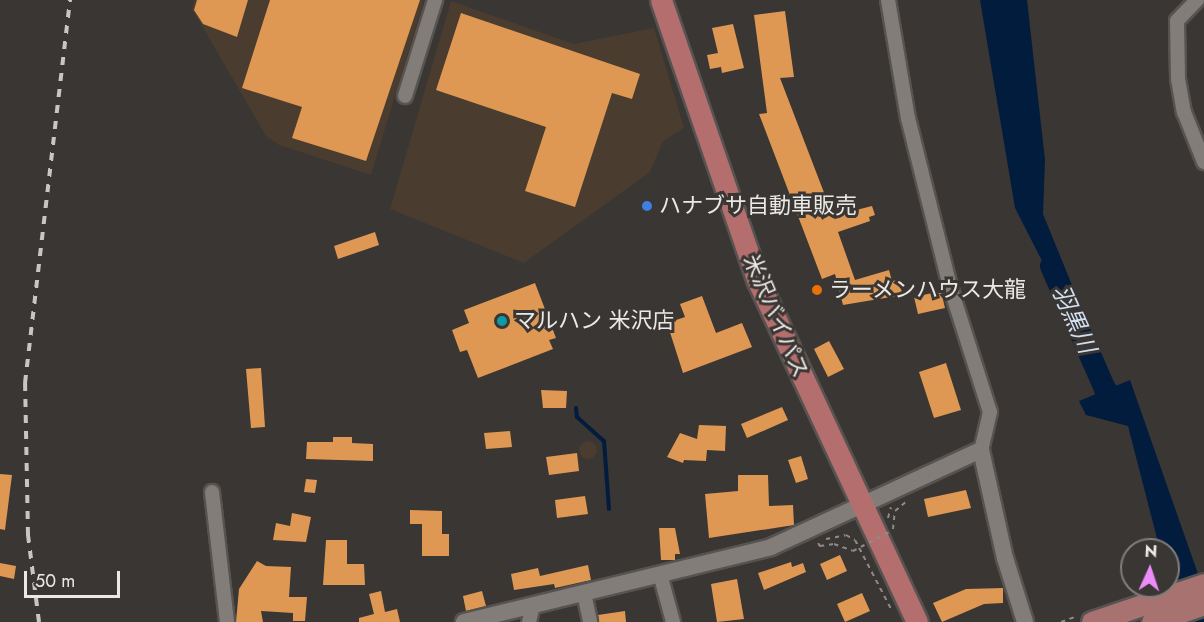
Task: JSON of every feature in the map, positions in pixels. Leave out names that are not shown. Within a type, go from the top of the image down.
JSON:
[{"type":"highway","name":"米沢バイパス","points":[[661,0],[758,281],[917,622]]},
{"type":"main road","points":[[1092,622],[1204,584]]},
{"type":"main road","points":[[1152,622],[1204,604]]},
{"type":"street","points":[[405,96],[435,0]]},
{"type":"street","points":[[888,0],[908,118],[946,272],[990,412],[981,450],[1005,558],[1025,622]]},
{"type":"street","points":[[1197,0],[1177,21],[1178,79],[1184,112],[1204,162]]},
{"type":"street","points":[[464,622],[771,547],[981,450]]},
{"type":"street","points":[[212,492],[227,622]]},
{"type":"street","points":[[660,574],[673,622]]},
{"type":"street","points":[[584,593],[590,622]]},
{"type":"street","points":[[529,622],[533,605]]},
{"type":"path","points":[[891,532],[886,522],[891,507],[909,496],[909,500],[895,511],[893,530],[853,551],[834,544],[819,546],[817,541],[846,535],[855,540],[892,612]]},
{"type":"shaded area","points":[[194,0],[424,0],[371,175],[279,145],[266,136],[192,9]]},
{"type":"shaded area","points":[[451,1],[574,44],[654,28],[684,128],[663,141],[650,172],[524,263],[390,209]]},
{"type":"shaded area","points":[[584,441],[592,441],[597,446],[595,457],[584,459],[579,454],[579,446]]},
{"type":"water","points":[[980,0],[1027,0],[1045,160],[1043,214],[1076,295],[1059,294],[1015,208]]},
{"type":"water","points":[[1130,380],[1204,591],[1204,622],[1177,622],[1171,598],[1180,598],[1180,538],[1157,538],[1128,426],[1086,415],[1079,401]]},
{"type":"building","points":[[197,0],[248,0],[237,37],[203,24],[194,10]]},
{"type":"building","points":[[270,0],[420,0],[366,161],[292,138],[302,107],[242,88]]},
{"type":"building","points":[[785,11],[794,77],[780,78],[833,216],[872,206],[875,215],[869,217],[870,221],[838,232],[855,280],[889,270],[892,281],[898,280],[903,295],[843,305],[835,274],[822,279],[759,114],[767,113],[754,15]]},
{"type":"building","points":[[461,13],[640,74],[632,99],[612,93],[575,207],[525,191],[546,127],[436,90]]},
{"type":"building","points":[[733,24],[744,68],[722,73],[721,67],[710,69],[707,55],[718,53],[712,28]]},
{"type":"building","points":[[375,232],[379,245],[338,259],[334,246]]},
{"type":"building","points":[[535,283],[556,338],[549,340],[553,349],[478,378],[467,350],[460,352],[452,330],[469,323],[464,310]]},
{"type":"building","points":[[941,291],[945,308],[918,314],[914,297]]},
{"type":"building","points":[[702,296],[716,333],[742,323],[752,347],[683,373],[667,323],[685,317],[680,304]]},
{"type":"building","points":[[829,341],[844,369],[828,377],[814,349]]},
{"type":"building","points":[[946,363],[961,410],[934,418],[919,372]]},
{"type":"building","points":[[261,368],[265,427],[251,428],[246,369]]},
{"type":"building","points":[[541,390],[567,391],[566,408],[543,408]]},
{"type":"building","points":[[782,407],[788,420],[747,438],[741,424]]},
{"type":"building","points":[[699,425],[726,426],[725,451],[707,450],[706,461],[684,460],[683,463],[667,457],[680,433],[697,439]]},
{"type":"building","points":[[510,431],[512,447],[486,449],[484,433]]},
{"type":"building","points":[[333,437],[352,437],[352,443],[373,444],[373,461],[306,459],[307,442],[333,442]]},
{"type":"building","points":[[577,453],[579,471],[549,475],[546,457]]},
{"type":"building","points":[[801,456],[808,479],[796,483],[788,460]]},
{"type":"building","points":[[0,474],[12,475],[5,530],[0,529]]},
{"type":"building","points":[[738,475],[768,475],[769,506],[793,505],[794,525],[709,538],[705,494],[738,491]]},
{"type":"building","points":[[306,479],[317,480],[315,493],[304,492]]},
{"type":"building","points":[[966,490],[971,508],[928,517],[924,499]]},
{"type":"building","points":[[585,496],[588,514],[557,518],[555,500]]},
{"type":"building","points":[[410,510],[442,511],[442,534],[449,534],[449,556],[422,556],[422,524],[410,524]]},
{"type":"building","points":[[292,513],[311,517],[306,542],[273,540],[276,523],[290,526]]},
{"type":"building","points":[[659,528],[675,528],[680,554],[675,554],[675,560],[661,560]]},
{"type":"building","points":[[326,540],[347,540],[347,564],[364,564],[365,585],[323,585]]},
{"type":"building","points":[[840,555],[847,571],[827,580],[820,564]]},
{"type":"building","points":[[257,561],[266,566],[291,567],[289,597],[307,597],[305,621],[293,621],[293,613],[261,611],[263,622],[236,622],[239,589]]},
{"type":"building","points":[[791,562],[792,567],[803,563],[806,572],[764,590],[758,573]]},
{"type":"building","points":[[0,563],[16,566],[14,579],[0,576]]},
{"type":"building","points":[[588,565],[591,580],[555,588],[554,584],[514,590],[511,574],[538,568],[540,576]]},
{"type":"building","points":[[737,579],[744,619],[717,622],[711,584]]},
{"type":"building","points":[[1003,588],[1003,603],[984,604],[942,622],[933,603],[966,589]]},
{"type":"building","points":[[381,591],[385,612],[397,609],[400,622],[359,622],[359,618],[374,614],[369,594]]},
{"type":"building","points":[[482,591],[486,606],[466,611],[463,596]]},
{"type":"building","points":[[862,593],[870,611],[845,622],[837,604]]},
{"type":"building","points":[[625,611],[626,622],[599,622],[598,615]]},
{"type":"waterway","name":"羽黒川","points":[[1051,266],[1105,389],[1125,412]]},
{"type":"waterway","points":[[576,408],[577,417],[604,441],[609,509]]},
{"type":"railway","points":[[39,622],[28,535],[25,383],[70,0]]},
{"type":"place","name":"ハナブサ自動車販売","points":[[647,206]]},
{"type":"place","name":"ラーメンハウス大龍","points":[[817,290]]},
{"type":"place","name":"マルハン 米沢店","points":[[502,321]]}]
